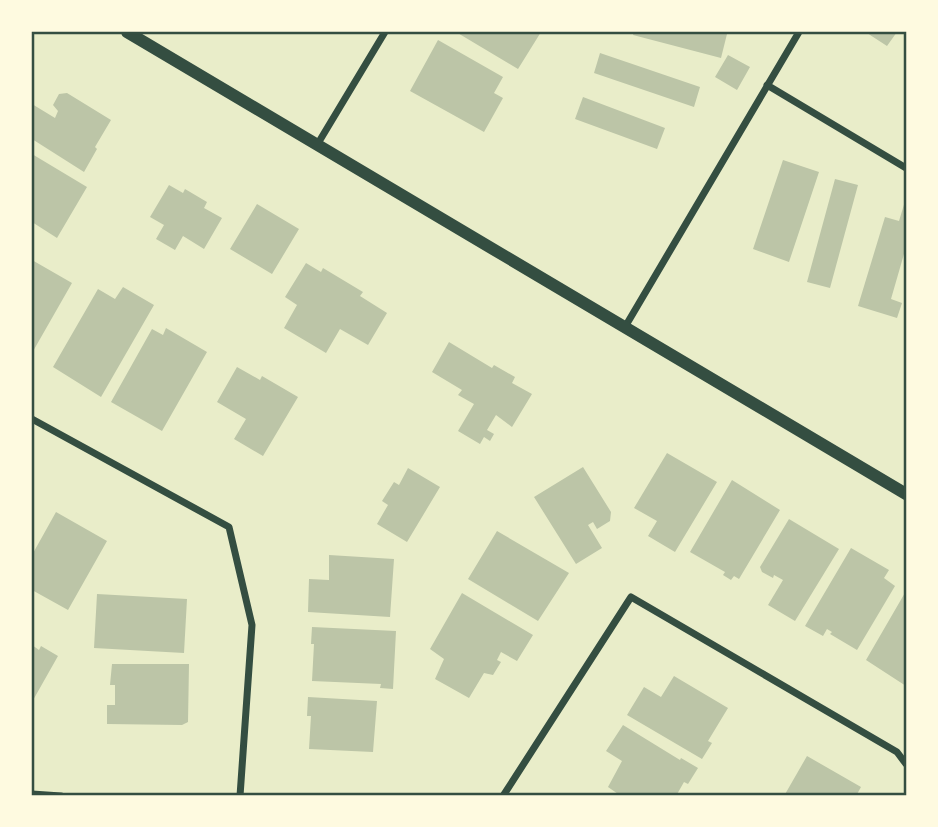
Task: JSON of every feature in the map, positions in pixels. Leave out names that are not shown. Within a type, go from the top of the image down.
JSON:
[{"type":"street","points":[[127,32],[906,494]]},
{"type":"street","points":[[317,145],[385,32]]},
{"type":"street","points":[[625,327],[799,32]]},
{"type":"street","points":[[767,85],[906,168]]},
{"type":"street","points":[[32,419],[229,527],[252,625],[240,796]]},
{"type":"street","points":[[503,796],[631,597],[897,752],[906,764]]},
{"type":"street","points":[[32,794],[61,796]]},
{"type":"building","points":[[456,32],[541,32],[518,69]]},
{"type":"building","points":[[634,32],[727,34],[721,58],[633,35]]},
{"type":"building","points":[[868,32],[897,32],[887,46]]},
{"type":"building","points":[[438,40],[503,77],[494,93],[503,98],[484,132],[410,91]]},
{"type":"building","points":[[600,53],[700,87],[694,107],[594,73]]},
{"type":"building","points":[[728,55],[750,67],[737,90],[715,77]]},
{"type":"building","points":[[67,93],[111,120],[84,172],[32,139],[32,104],[55,118],[58,111],[53,105],[59,94]]},
{"type":"building","points":[[583,97],[665,128],[657,149],[575,119]]},
{"type":"building","points":[[32,154],[87,187],[57,238],[32,222]]},
{"type":"building","points":[[783,160],[819,172],[789,262],[753,249]]},
{"type":"building","points":[[835,179],[858,185],[830,288],[807,282]]},
{"type":"building","points":[[169,185],[183,193],[185,189],[207,202],[204,208],[222,218],[204,249],[183,236],[175,250],[156,239],[164,225],[150,217]]},
{"type":"building","points":[[906,198],[906,247],[891,299],[902,303],[897,318],[858,306],[885,217],[899,221]]},
{"type":"building","points":[[257,204],[299,229],[272,274],[230,249]]},
{"type":"building","points":[[32,260],[72,283],[32,353]]},
{"type":"building","points":[[306,263],[321,272],[323,268],[363,292],[360,296],[387,313],[368,345],[340,329],[326,353],[284,328],[297,305],[285,297]]},
{"type":"building","points":[[123,287],[154,305],[101,397],[53,367],[98,289],[115,299]]},
{"type":"building","points":[[166,328],[207,352],[162,431],[111,402],[152,329],[163,335]]},
{"type":"building","points":[[449,342],[492,368],[494,365],[515,377],[512,383],[532,394],[512,427],[496,415],[487,430],[494,434],[490,441],[484,437],[480,444],[458,431],[474,404],[458,395],[462,390],[432,372]]},
{"type":"building","points":[[237,367],[260,380],[262,376],[298,397],[263,456],[234,439],[246,419],[217,402]]},
{"type":"building","points":[[667,453],[717,482],[675,552],[648,536],[657,521],[634,508]]},
{"type":"building","points":[[583,467],[611,512],[610,521],[597,529],[593,522],[588,525],[602,548],[576,564],[534,497]]},
{"type":"building","points":[[408,468],[440,487],[407,542],[377,524],[388,505],[382,501],[394,482],[399,485]]},
{"type":"building","points":[[732,480],[780,510],[739,579],[734,576],[731,580],[723,575],[725,572],[690,552]]},
{"type":"building","points":[[56,512],[107,541],[68,610],[32,590],[32,555]]},
{"type":"building","points":[[789,519],[839,549],[795,621],[768,605],[783,580],[762,572],[760,567]]},
{"type":"building","points":[[497,531],[569,573],[538,621],[468,579]]},
{"type":"building","points":[[851,548],[889,570],[884,578],[895,586],[857,650],[830,634],[832,632],[827,629],[823,636],[805,626]]},
{"type":"building","points":[[329,555],[394,559],[390,617],[308,612],[309,579],[329,580]]},
{"type":"building","points":[[906,591],[906,686],[866,660]]},
{"type":"building","points":[[462,593],[533,635],[517,661],[501,652],[497,660],[501,662],[493,675],[484,673],[469,698],[435,679],[444,659],[430,649]]},
{"type":"building","points":[[97,594],[187,599],[184,653],[94,648]]},
{"type":"building","points":[[312,627],[396,631],[393,689],[380,688],[381,684],[312,681]]},
{"type":"building","points":[[32,645],[39,650],[41,646],[58,656],[32,702]]},
{"type":"building","points":[[112,664],[189,664],[188,722],[182,725],[107,724],[107,705],[115,705],[115,685],[110,685]]},
{"type":"building","points":[[674,676],[728,708],[708,741],[712,743],[702,759],[627,715],[644,687],[661,697]]},
{"type":"building","points":[[308,697],[377,701],[373,752],[309,749],[311,716],[307,716]]},
{"type":"building","points":[[623,725],[698,768],[688,784],[684,782],[676,796],[621,796],[608,787],[622,761],[606,751]]},
{"type":"building","points":[[807,756],[861,787],[856,796],[784,796]]}]
